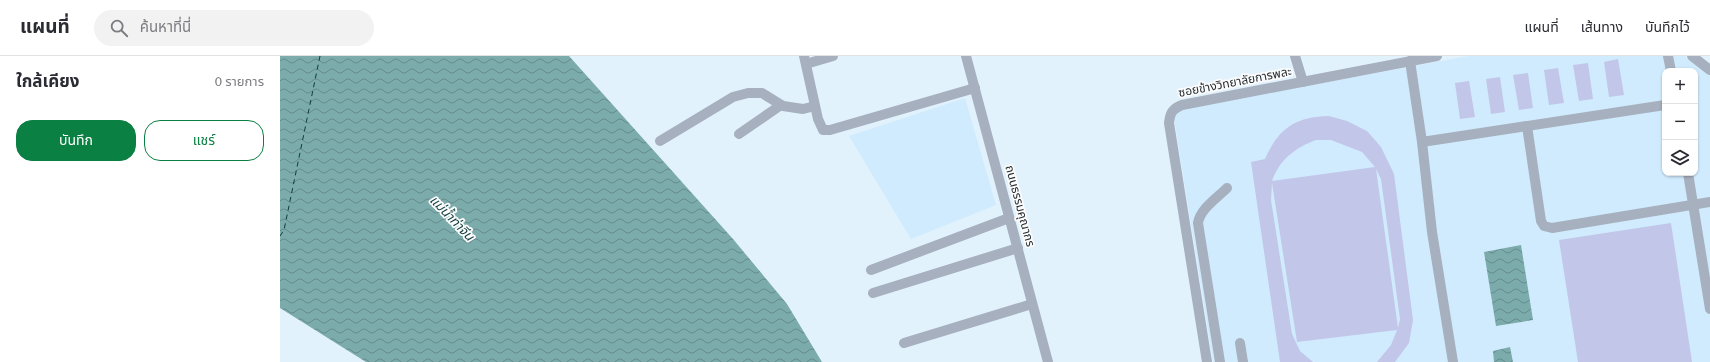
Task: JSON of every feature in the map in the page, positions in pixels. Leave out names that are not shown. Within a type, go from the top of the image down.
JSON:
[{"type":"street","points":[[833,56],[805,60],[820,127],[823,130],[830,130],[975,88]]},
{"type":"street","name":"ถนนธรรมคุณากร","points":[[966,56],[1048,362]]},
{"type":"street","points":[[1295,56],[1303,82]]},
{"type":"street","name":"ซอยข้างวิทยาลัยการพละ","points":[[1207,362],[1169,123],[1171,112],[1175,108],[1182,105],[1437,56]]},
{"type":"street","points":[[1668,56],[1670,68]]},
{"type":"street","points":[[1692,56],[1710,70]]},
{"type":"street","points":[[1410,61],[1422,142],[1432,232],[1453,362]]},
{"type":"street","points":[[660,141],[733,97],[748,93],[762,93],[781,105],[803,109],[815,106]]},
{"type":"street","points":[[739,134],[781,105]]},
{"type":"street","points":[[1422,142],[1662,105]]},
{"type":"street","points":[[1527,126],[1541,221],[1544,226],[1552,228],[1710,202]]},
{"type":"street","points":[[1688,176],[1710,309]]},
{"type":"street","points":[[1220,362],[1198,223],[1199,216],[1226,188]]},
{"type":"street","points":[[871,270],[1009,218]]},
{"type":"street","points":[[873,293],[1018,248]]},
{"type":"street","points":[[904,343],[1032,304]]},
{"type":"street","points":[[1240,343],[1243,362]]},
{"type":"shaded area","points":[[1468,56],[1685,56],[1710,74],[1710,362],[1213,362],[1174,118],[1177,112],[1182,109]]},
{"type":"shaded area","points":[[1618,59],[1624,95],[1609,97],[1604,62]]},
{"type":"shaded area","points":[[1588,63],[1593,99],[1579,101],[1573,65]]},
{"type":"shaded area","points":[[1558,68],[1564,103],[1549,105],[1544,70]]},
{"type":"shaded area","points":[[1528,73],[1533,108],[1519,110],[1513,75]]},
{"type":"shaded area","points":[[1500,77],[1505,112],[1491,114],[1486,79]]},
{"type":"shaded area","points":[[1469,81],[1475,117],[1460,119],[1455,83]]},
{"type":"shaded area","points":[[965,98],[996,205],[911,239],[849,136]]},
{"type":"shaded area","points":[[1329,116],[1347,121],[1367,131],[1381,147],[1394,174],[1413,320],[1409,343],[1395,362],[1377,362],[1391,345],[1397,330],[1297,342],[1272,183],[1271,200],[1292,334],[1300,351],[1313,362],[1280,362],[1251,162],[1265,159],[1276,139],[1290,126],[1307,119]],"holes":[[[1316,140],[1331,140],[1362,152],[1375,167],[1272,181],[1279,166],[1289,155]],[[1376,169],[1381,179],[1400,319],[1398,328]]]},
{"type":"shaded area","points":[[1671,223],[1692,362],[1578,362],[1559,240]]},
{"type":"water","name":"แม่น้ำท่าจีน","points":[[280,56],[569,56],[733,239],[787,304],[822,362],[366,362],[280,308]]},
{"type":"water","points":[[1521,245],[1533,320],[1496,326],[1484,252]]},
{"type":"water","points":[[1510,347],[1513,362],[1494,362],[1493,351]]},
{"type":"ferry route","points":[[280,236],[284,230],[320,56]]}]
